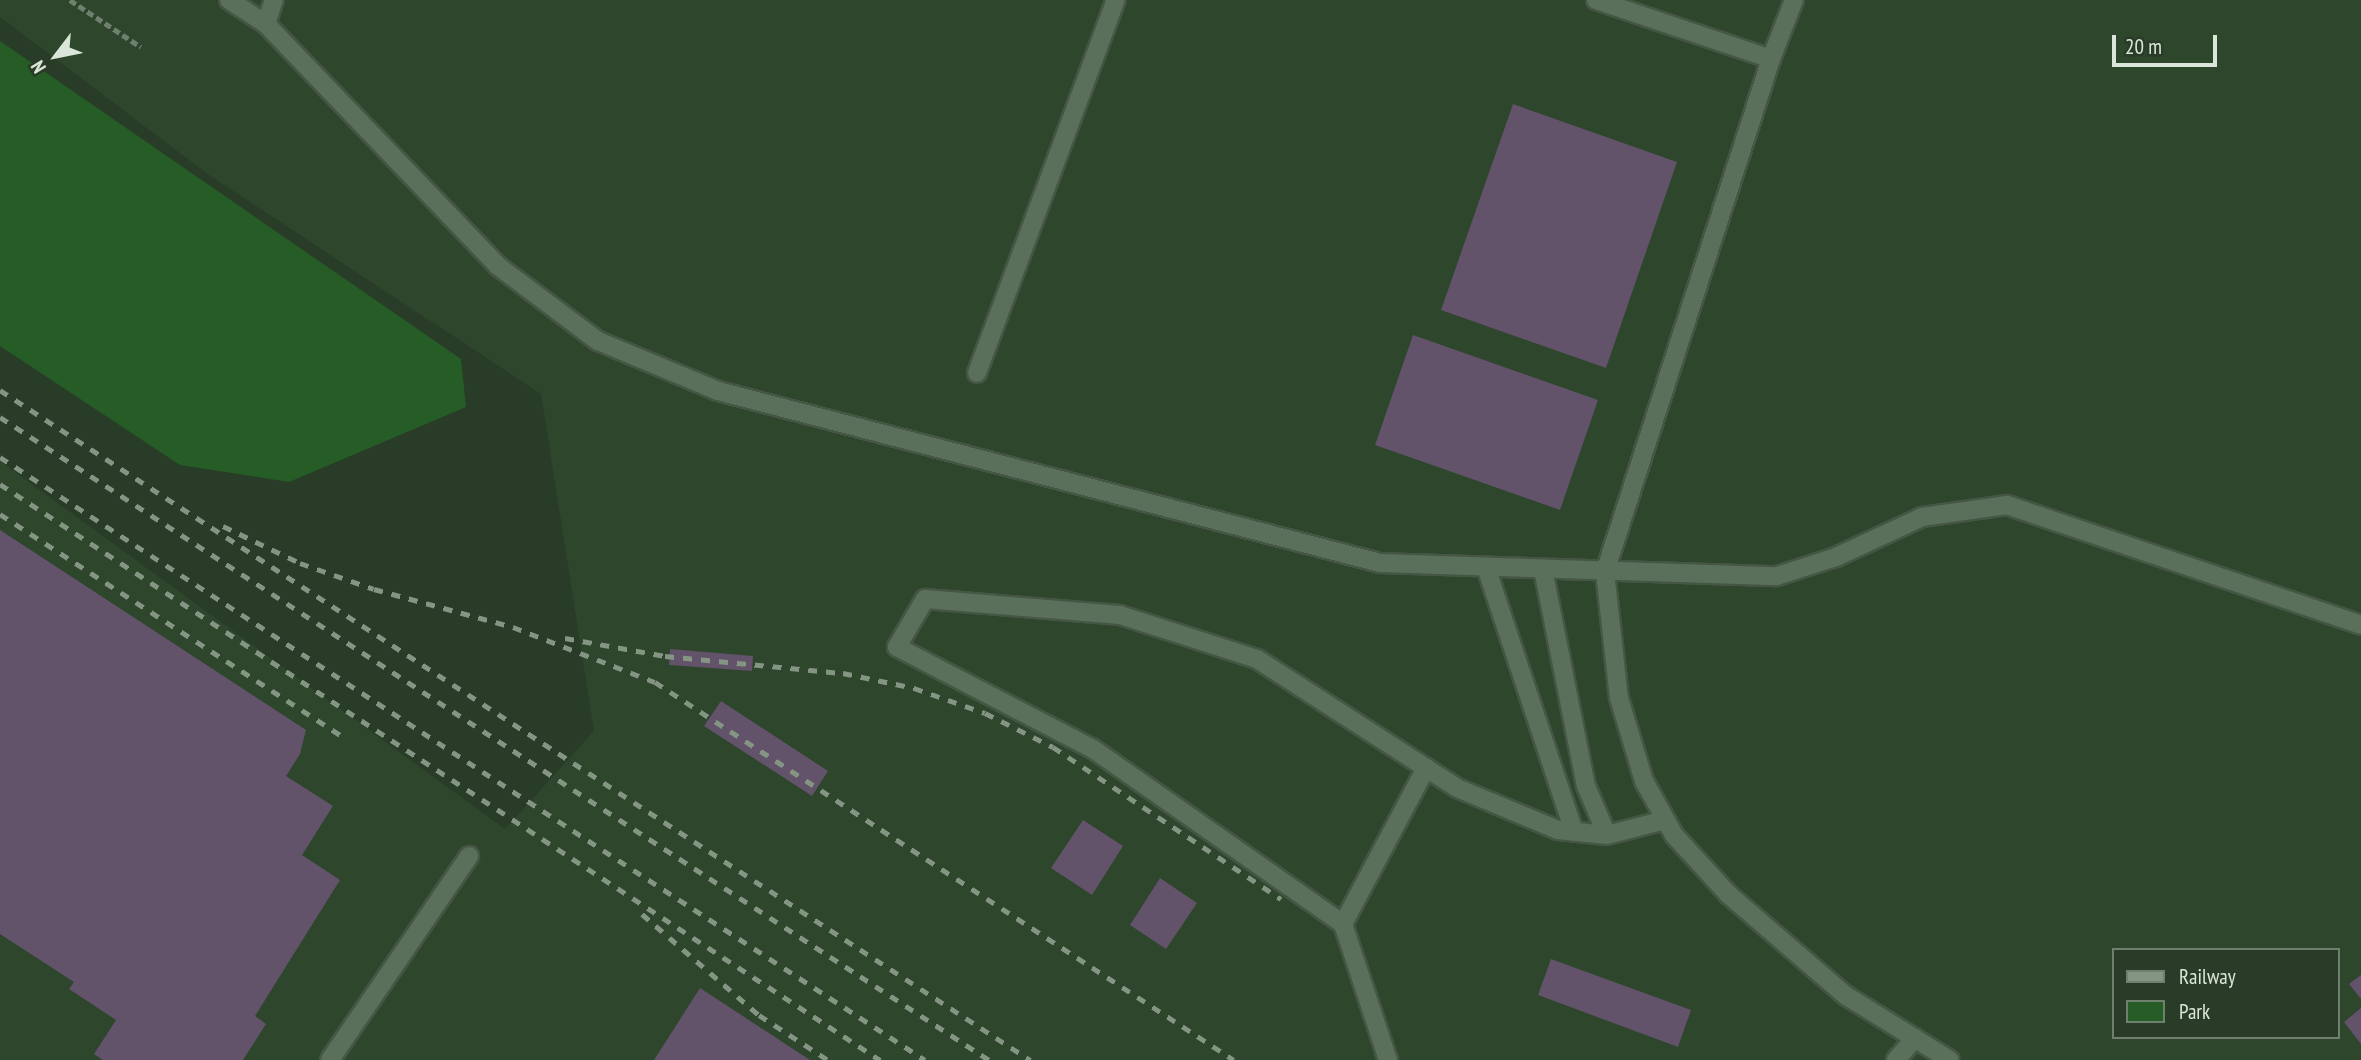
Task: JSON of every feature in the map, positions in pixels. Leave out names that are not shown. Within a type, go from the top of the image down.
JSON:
[{"type":"lane","points":[[229,0],[266,24],[498,265],[598,341],[718,391],[1380,563],[1777,576],[1836,557],[1922,517],[2007,505],[2361,625]]},
{"type":"lane","points":[[266,24],[274,0]]},
{"type":"lane","points":[[977,373],[1116,0]]},
{"type":"lane","points":[[1595,0],[1771,58]]},
{"type":"lane","points":[[1794,0],[1771,58],[1605,572],[1619,698],[1644,781],[1674,835],[1728,894],[1844,995],[1950,1060]]},
{"type":"lane","points":[[1486,567],[1574,832]]},
{"type":"lane","points":[[1543,569],[1586,786],[1607,835]]},
{"type":"lane","points":[[1388,1060],[1343,924],[1093,749],[897,647],[925,599],[1120,615],[1256,659],[1457,788],[1558,830],[1607,835],[1665,820]]},
{"type":"lane","points":[[1343,924],[1426,768]]},
{"type":"lane","points":[[330,1060],[469,856]]},
{"type":"lane","points":[[1896,1060],[1915,1038]]},
{"type":"path","points":[[70,0],[141,47]]},
{"type":"shaded area","points":[[0,0],[2361,0],[2361,1060],[0,1060],[0,461],[505,829],[594,731],[541,394],[209,175],[0,17]]},
{"type":"green space","points":[[0,41],[461,359],[466,407],[289,482],[180,465],[0,346]]},
{"type":"building","points":[[1513,104],[1677,162],[1606,368],[1441,310]]},
{"type":"building","points":[[1413,335],[1598,400],[1560,510],[1375,445]]},
{"type":"building","points":[[0,530],[306,730],[300,754],[286,776],[333,806],[302,855],[340,880],[255,1016],[266,1024],[243,1060],[103,1060],[94,1054],[116,1020],[69,989],[74,982],[0,934]]},
{"type":"building","points":[[670,649],[753,656],[752,671],[669,665]]},
{"type":"building","points":[[721,701],[828,771],[812,796],[704,726]]},
{"type":"building","points":[[1083,820],[1123,846],[1092,895],[1051,868]]},
{"type":"building","points":[[1160,878],[1197,903],[1166,949],[1130,925]]},
{"type":"building","points":[[1551,959],[1691,1010],[1678,1047],[1538,995]]},
{"type":"building","points":[[2361,975],[2361,999],[2349,984]]},
{"type":"building","points":[[700,988],[810,1060],[654,1060]]},
{"type":"building","points":[[2361,1008],[2361,1044],[2344,1022]]},
{"type":"railway","points":[[0,390],[1030,1060]]},
{"type":"railway","points":[[0,417],[989,1060]]},
{"type":"railway","points":[[0,457],[925,1060]]},
{"type":"railway","points":[[0,484],[880,1060]]},
{"type":"railway","points":[[0,514],[344,737]]},
{"type":"railway","points":[[223,526],[300,563],[374,589],[513,627],[655,682],[1234,1060]]},
{"type":"railway","points":[[565,638],[665,656],[843,673],[914,688],[985,713],[1053,747],[1281,899]]},
{"type":"railway","points":[[642,914],[759,1015],[828,1060]]}]
